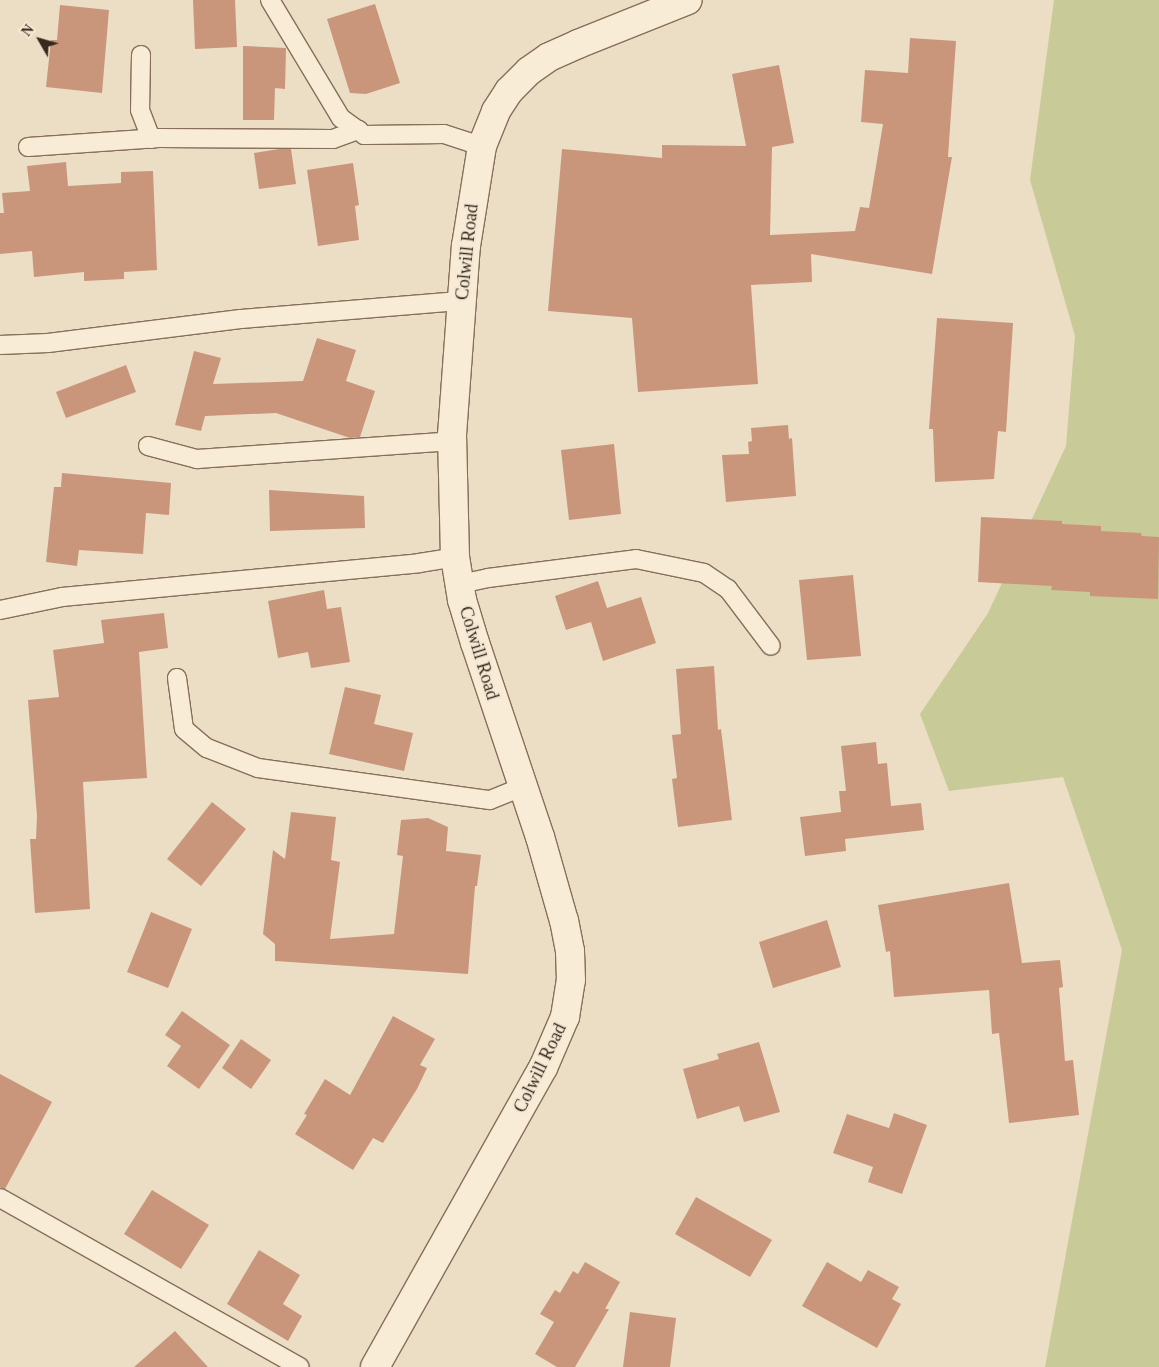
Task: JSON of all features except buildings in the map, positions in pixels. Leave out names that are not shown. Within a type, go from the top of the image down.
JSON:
[{"type":"street","name":"Colwill Road","points":[[374,1367],[543,1068],[565,1018],[571,980],[570,951],[540,837],[475,643],[455,557],[452,441],[466,246],[482,146],[496,111],[510,91],[529,71],[549,57],[578,44],[688,0]]},
{"type":"lane","points":[[270,0],[341,118],[364,135],[444,134],[482,146]]},
{"type":"lane","points":[[141,55],[140,110],[151,139]]},
{"type":"lane","points":[[28,147],[151,139],[333,139],[358,130]]},
{"type":"lane","points":[[0,345],[48,343],[242,319],[462,301]]},
{"type":"lane","points":[[148,446],[197,459],[452,441]]},
{"type":"lane","points":[[0,610],[62,597],[419,563],[455,557]]},
{"type":"lane","points":[[460,584],[488,578],[636,559],[704,573],[728,589],[771,646]]},
{"type":"lane","points":[[177,678],[184,729],[207,748],[258,768],[490,800],[523,787]]},
{"type":"lane","points":[[0,1198],[300,1367]]},
{"type":"green space","points":[[1054,0],[1159,0],[1159,1367],[1045,1367],[1122,950],[1063,777],[949,791],[920,714],[988,613],[1066,446],[1075,336],[1030,180]]}]
